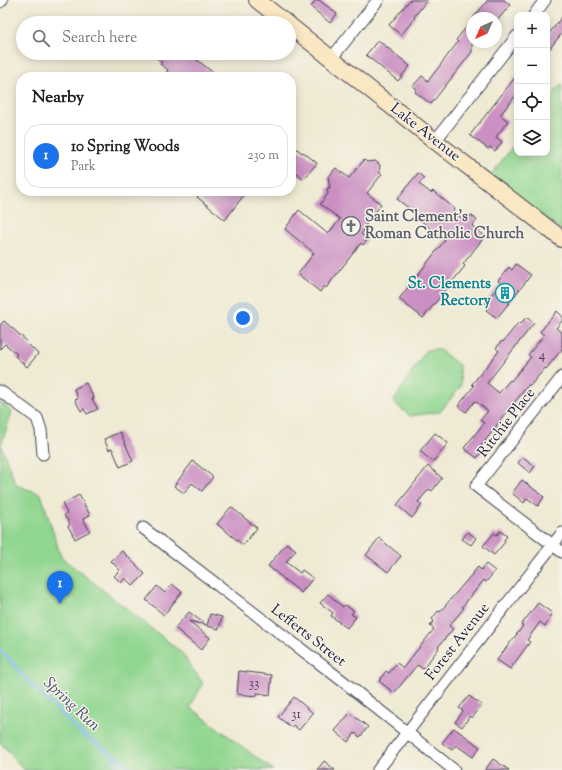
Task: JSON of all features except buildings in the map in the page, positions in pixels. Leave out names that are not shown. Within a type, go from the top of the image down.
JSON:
[{"type":"main road","points":[[257,0],[277,16]]},
{"type":"main road","name":"Lake Avenue","points":[[296,32],[562,239]]},
{"type":"street","points":[[331,59],[378,0]]},
{"type":"street","points":[[536,12],[545,0]]},
{"type":"street","points":[[435,141],[514,40]]},
{"type":"street","name":"Ritchie Place","points":[[558,548],[476,486],[562,377]]},
{"type":"street","points":[[0,391],[36,418],[41,430],[42,454]]},
{"type":"street","name":"Lefferts Street","points":[[143,528],[344,682],[454,770]]},
{"type":"street","name":"Forest Avenue","points":[[378,770],[558,548],[562,533]]},
{"type":"green space","points":[[562,83],[562,231],[490,176],[514,145],[514,156],[550,156],[550,98]]},
{"type":"green space","points":[[438,349],[459,365],[461,386],[440,412],[410,416],[393,402],[426,350]]},
{"type":"green space","points":[[0,402],[12,412],[1,445],[16,485],[41,494],[61,557],[180,651],[203,683],[190,707],[273,770],[24,770],[0,742]]},
{"type":"waterway","name":"Spring Run","points":[[0,649],[27,680],[82,734],[133,770]]},
{"type":"waterway","points":[[113,754],[117,770]]},
{"type":"place","name":"Saint Clement's Roman Catholic Church","points":[[351,226]]},
{"type":"place","name":"St. Clements Rectory","points":[[505,293]]},
{"type":"place","name":"10 Spring Woods","points":[[60,604]]}]
